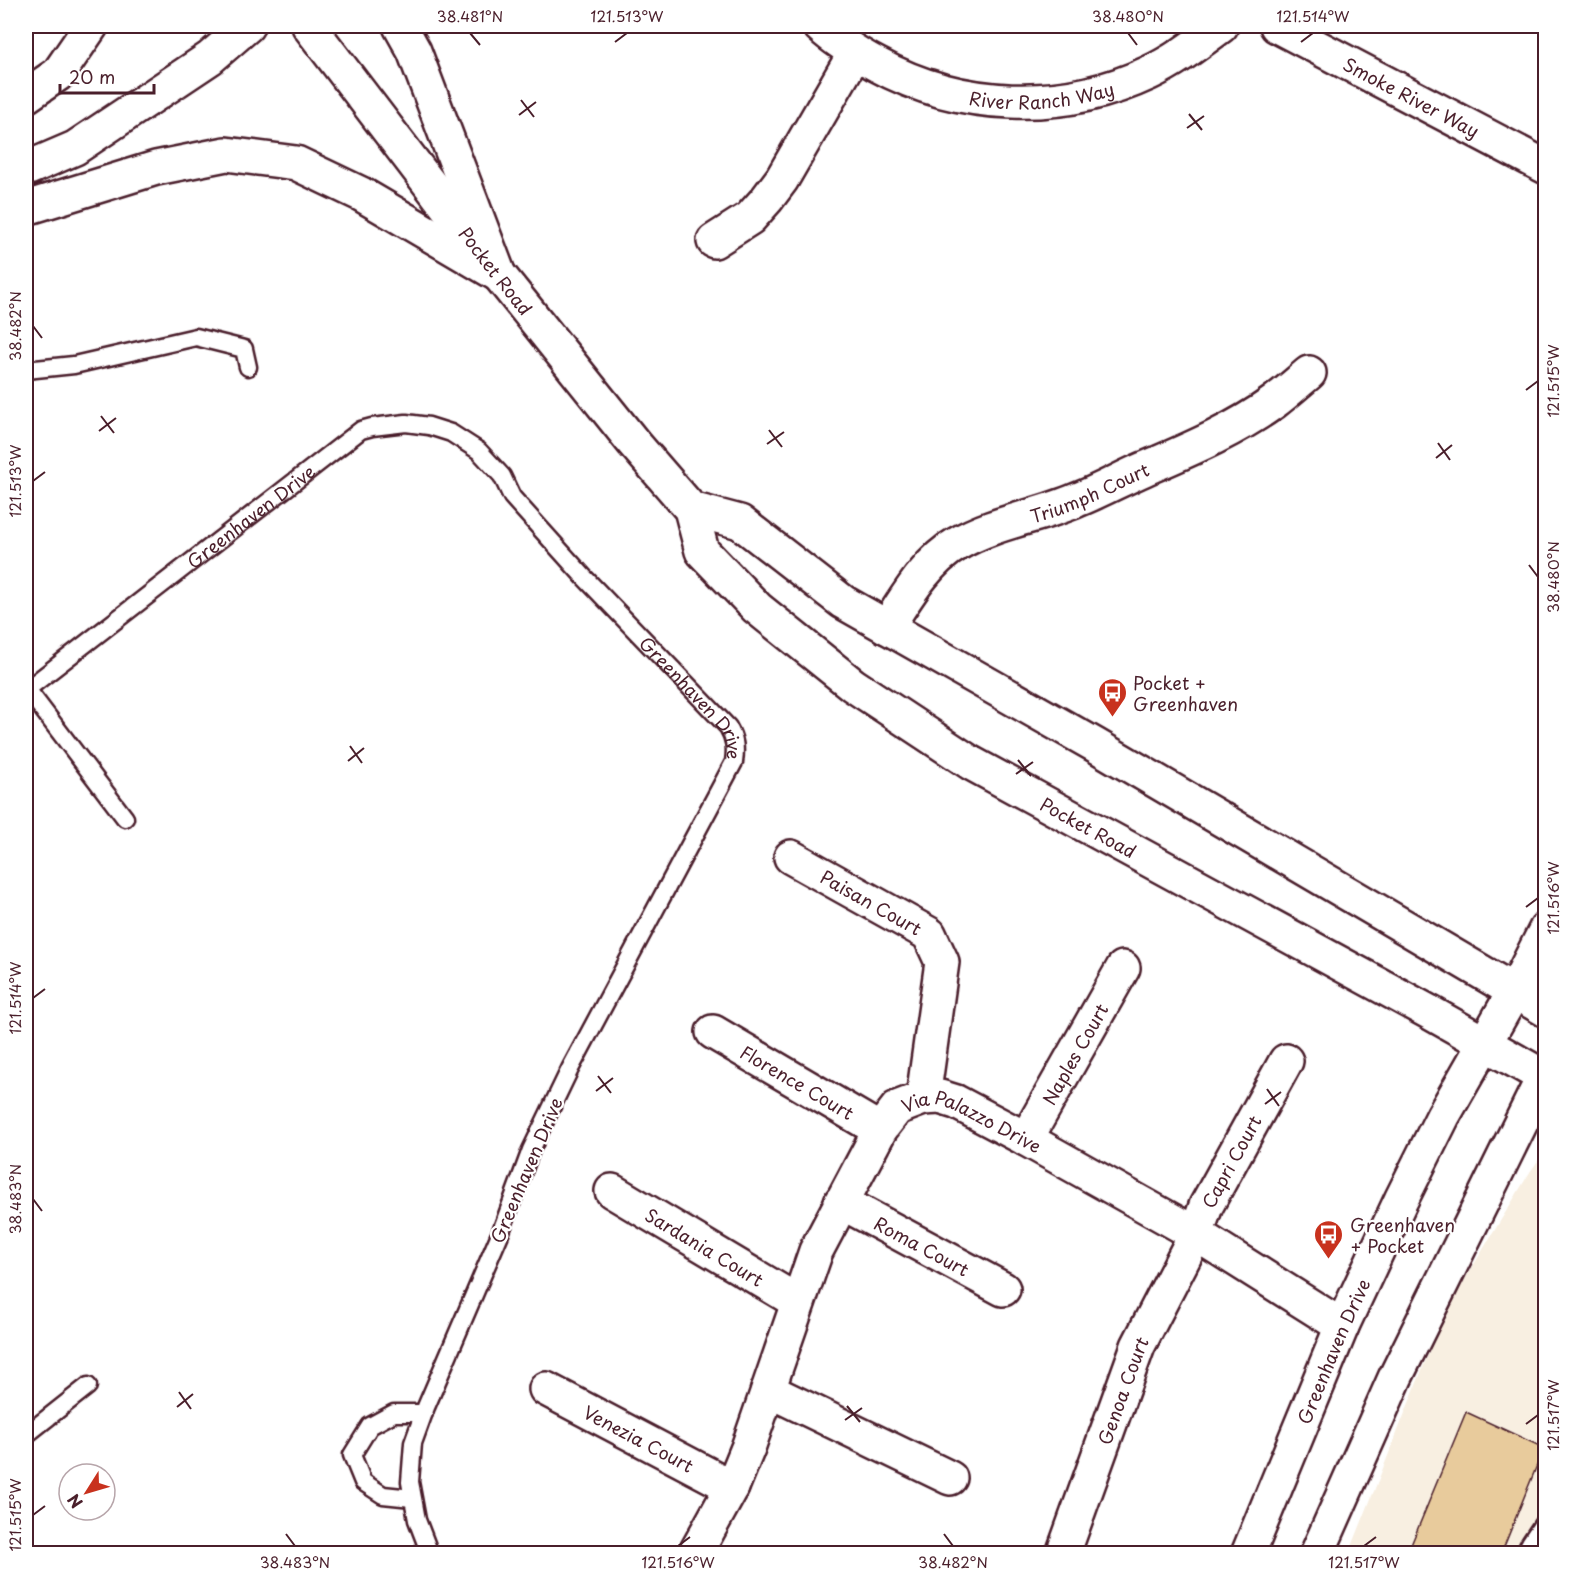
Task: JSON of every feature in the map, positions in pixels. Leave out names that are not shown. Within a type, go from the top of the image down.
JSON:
[{"type":"main road","points":[[26,96],[58,74],[90,26]]},
{"type":"main road","points":[[26,169],[75,148],[210,58],[247,26]]},
{"type":"main road","name":"Pocket Road","points":[[309,26],[499,275],[633,442],[691,508],[702,551],[757,608],[863,692],[972,763],[1545,1076]]},
{"type":"main road","points":[[400,26],[414,51],[499,275]]},
{"type":"main road","name":"River Ranch Way","points":[[820,26],[855,53],[898,76],[943,92],[984,100],[1037,101],[1099,92],[1148,74],[1185,53],[1221,26]]},
{"type":"main road","name":"Smoke River Way","points":[[1277,26],[1545,167]]},
{"type":"main road","points":[[714,241],[750,218],[782,179],[855,53]]},
{"type":"main road","points":[[26,208],[156,168],[226,154],[296,163],[360,194],[499,275]]},
{"type":"main road","name":"Triumph Court","points":[[887,627],[914,586],[936,561],[956,544],[980,533],[1078,500],[1217,436],[1274,402],[1309,373]]},
{"type":"main road","points":[[691,508],[740,522],[843,602],[1095,745],[1545,1010]]},
{"type":"main road","name":"Paisan Court","points":[[791,857],[929,934],[942,963],[923,1098]]},
{"type":"main road","name":"Greenhaven Drive","points":[[1248,1554],[1342,1326],[1401,1200],[1443,1116],[1514,992],[1545,929]]},
{"type":"main road","name":"Naples Court","points":[[1026,1139],[1123,968]]},
{"type":"main road","name":"Florence Court","points":[[713,1032],[880,1130]]},
{"type":"main road","name":"Capri Court","points":[[1196,1234],[1206,1206],[1286,1061]]},
{"type":"main road","points":[[1317,1554],[1395,1378],[1545,1076]]},
{"type":"main road","name":"Via Palazzo Drive","points":[[695,1554],[732,1487],[748,1448],[816,1251],[880,1130],[897,1108],[923,1098],[940,1096],[956,1102],[1026,1139],[1196,1234],[1342,1326]]},
{"type":"main road","name":"Sardania Court","points":[[612,1191],[798,1302]]},
{"type":"main road","name":"Roma Court","points":[[841,1202],[1003,1290]]},
{"type":"main road","name":"Genoa Court","points":[[1063,1554],[1138,1346],[1196,1234]]},
{"type":"main road","name":"Venezia Court","points":[[546,1389],[732,1487]]},
{"type":"main road","points":[[768,1390],[950,1478]]},
{"type":"lane","points":[[26,370],[74,365],[196,337],[244,349],[248,367]]},
{"type":"lane","name":"Greenhaven Drive","points":[[26,690],[361,430],[406,423],[429,426],[451,433],[479,451],[502,476],[512,497],[584,577],[728,727],[734,738],[736,750],[734,762],[570,1069],[531,1150],[500,1234],[424,1413],[413,1443],[410,1482],[417,1520],[430,1554]]},
{"type":"lane","points":[[26,690],[125,818]]},
{"type":"lane","points":[[26,1435],[88,1386]]},
{"type":"lane","points":[[412,1498],[383,1495],[363,1482],[352,1455],[370,1426],[394,1413],[424,1413]]},
{"type":"lane","points":[[1524,1554],[1545,1519]]},
{"type":"shaded area","points":[[1545,1151],[1545,1553],[1349,1554],[1445,1312]]},
{"type":"building","points":[[1466,1412],[1544,1448],[1501,1554],[1431,1554],[1411,1545]]},
{"type":"place","name":"Pocket + Greenhaven","points":[[1112,718]]},
{"type":"place","name":"Greenhaven + Pocket","points":[[1329,1260]]}]
